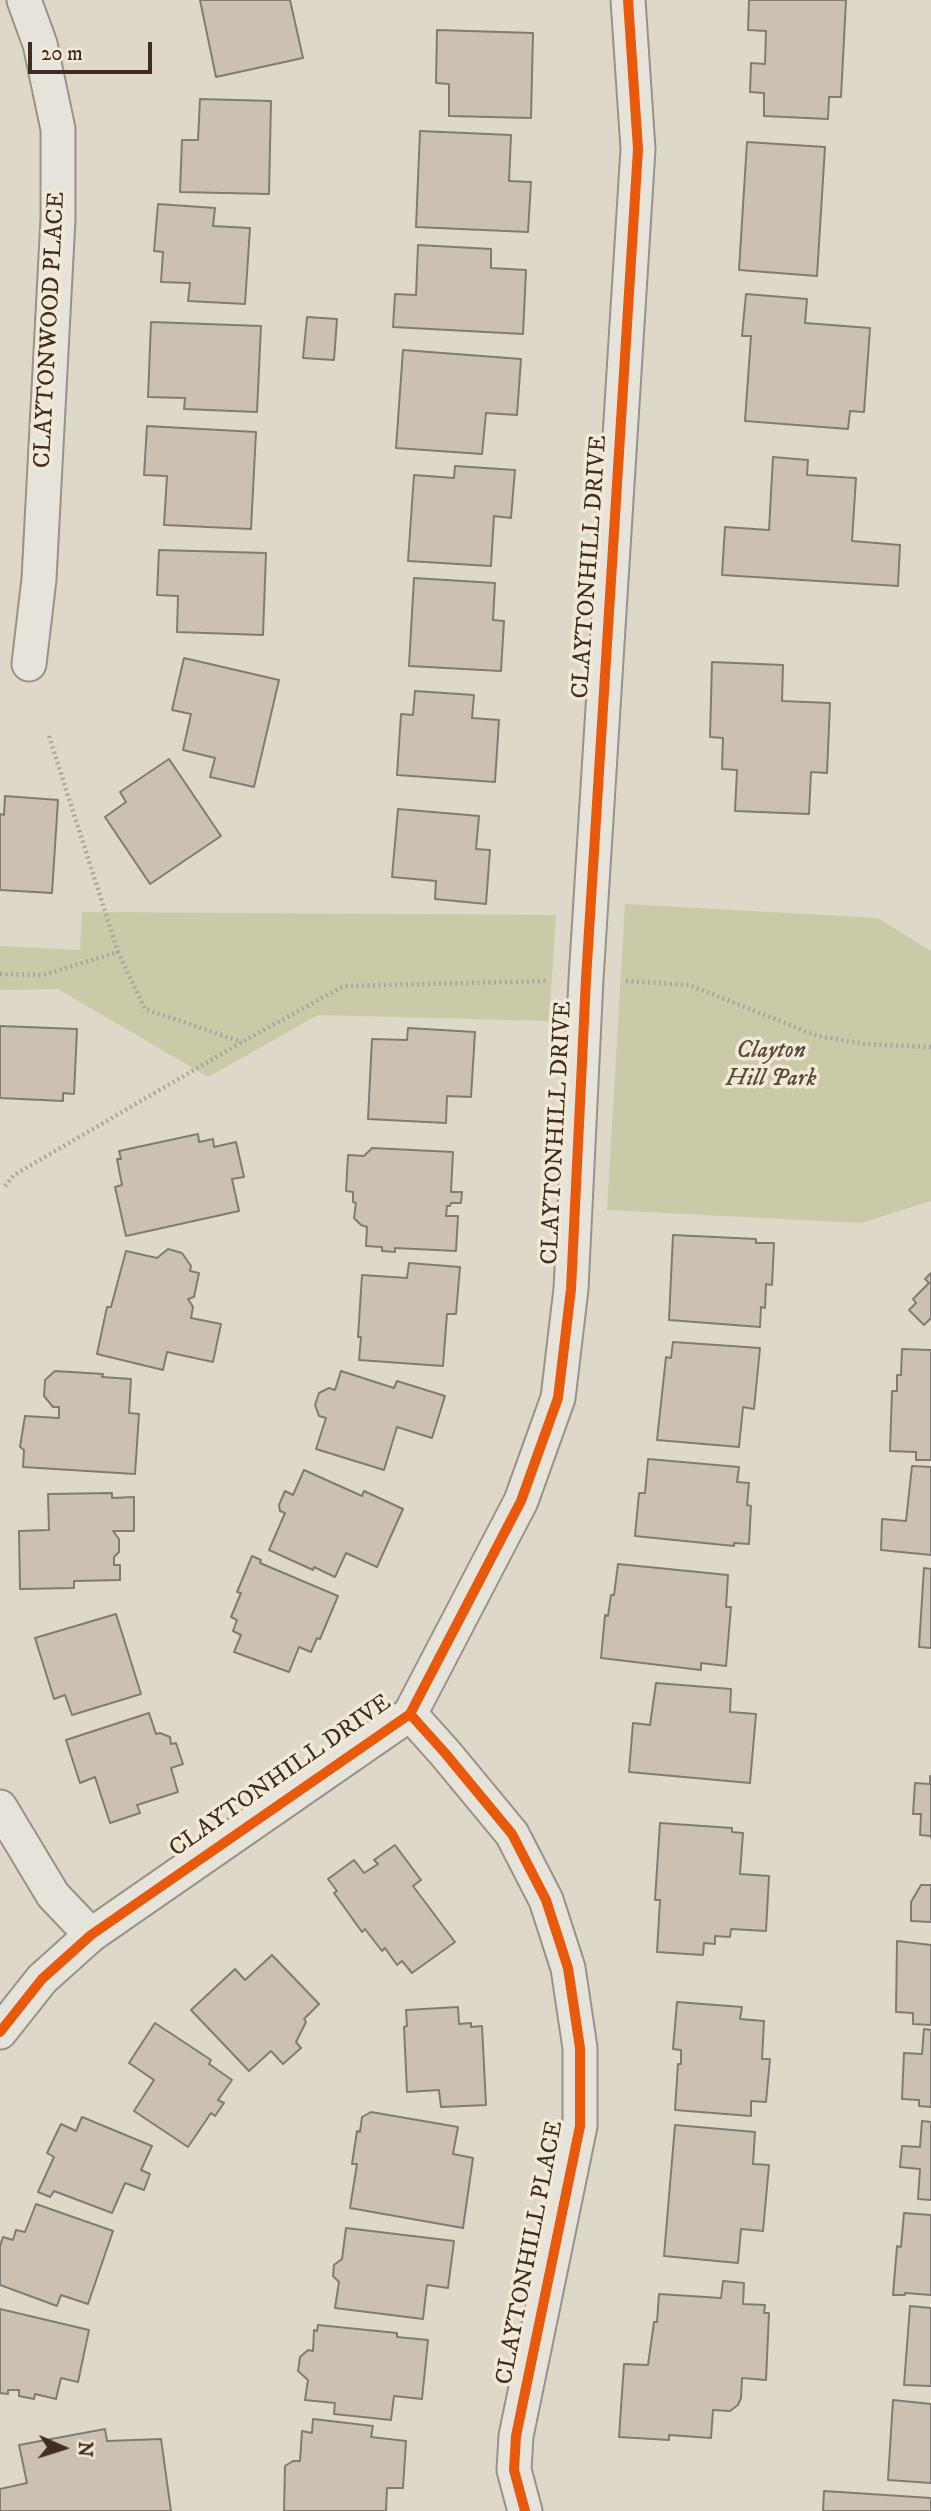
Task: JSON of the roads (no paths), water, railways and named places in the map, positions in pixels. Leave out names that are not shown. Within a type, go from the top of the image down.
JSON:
[{"type":"street","name":"CLAYTONWOOD PLACE","points":[[24,0],[40,44],[58,129],[58,193],[39,579],[29,664]]},
{"type":"street","name":"CLAYTONHILL DRIVE","points":[[0,2032],[43,1979],[91,1935],[410,1714],[521,1501],[558,1398],[571,1289],[586,979],[638,149],[628,0]]},
{"type":"street","name":"CLAYTONHILL PLACE","points":[[410,1714],[512,1834],[546,1900],[568,1968],[580,2048],[580,2126],[516,2436],[514,2470],[525,2511]]},
{"type":"street","points":[[0,1807],[53,1895],[91,1935]]},
{"type":"park label","name":"Clayton Hill Park","points":[[771,1066]]}]
